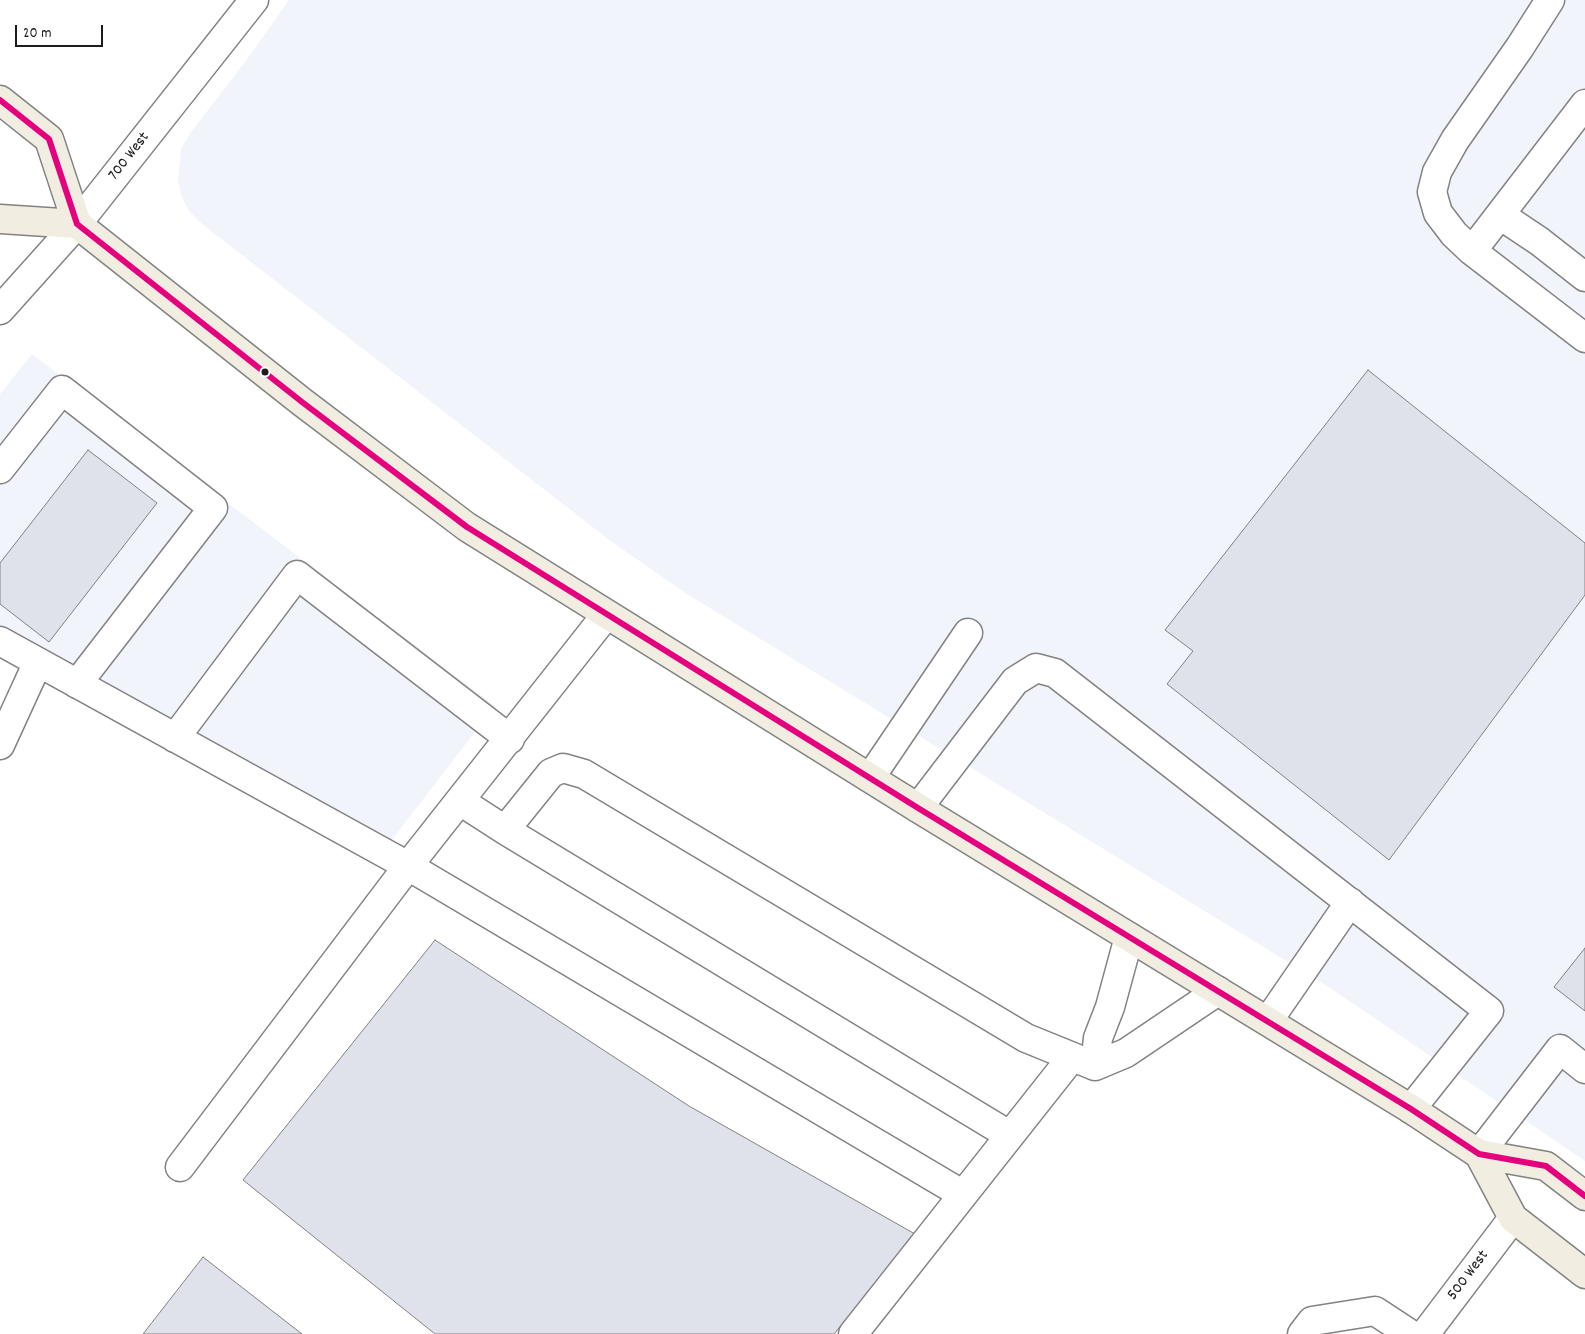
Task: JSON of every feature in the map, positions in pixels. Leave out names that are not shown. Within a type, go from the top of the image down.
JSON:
[{"type":"main road","points":[[0,100],[49,139],[77,224],[302,402],[466,527],[606,616],[1411,1109],[1479,1154],[1546,1166],[1585,1196]]},
{"type":"main road","points":[[0,219],[77,224]]},
{"type":"main road","points":[[1479,1154],[1514,1218],[1585,1274]]},
{"type":"street","name":"700 West","points":[[0,310],[77,224],[254,0]]},
{"type":"street","points":[[1550,0],[1520,47],[1455,140],[1437,172],[1432,192],[1438,213],[1454,234],[1472,251],[1585,338]]},
{"type":"street","points":[[1472,251],[1585,104]]},
{"type":"street","points":[[1500,215],[1539,241],[1585,277]]},
{"type":"street","points":[[0,469],[62,390],[213,508],[77,684]]},
{"type":"street","points":[[175,738],[296,574],[510,739]]},
{"type":"street","points":[[180,1167],[408,866],[606,616]]},
{"type":"street","points":[[870,778],[968,634]]},
{"type":"street","points":[[0,641],[408,866],[962,1194]]},
{"type":"street","points":[[0,745],[38,662]]},
{"type":"street","points":[[918,808],[1015,681],[1036,668],[1055,673],[1489,1011],[1411,1109]]},
{"type":"street","points":[[505,830],[551,773],[563,768],[584,774],[1026,1038],[1084,1062],[1126,1053],[1218,991]]},
{"type":"street","points":[[460,800],[505,830],[1009,1134]]},
{"type":"street","points":[[1268,1021],[1350,902]]},
{"type":"street","points":[[853,1334],[1009,1134],[1084,1062],[1098,1038],[1110,1008],[1129,937]]},
{"type":"street","points":[[1479,1154],[1560,1050],[1585,1069]]},
{"type":"street","name":"500 West","points":[[1425,1334],[1514,1218]]},
{"type":"street","points":[[1302,1334],[1312,1321],[1375,1311],[1410,1334]]},
{"type":"shaded area","points":[[289,0],[1585,0],[1585,1161],[1324,984],[687,594],[612,542],[202,224],[189,211],[181,195],[178,180],[181,149],[191,132],[245,62]]},
{"type":"shaded area","points":[[32,354],[495,706],[391,841],[0,633],[0,394]]},
{"type":"building","points":[[1368,370],[1585,543],[1585,595],[1389,860],[1167,684],[1193,651],[1165,630]]},
{"type":"building","points":[[88,450],[157,503],[49,642],[0,604],[0,563]]},
{"type":"building","points":[[435,940],[689,1106],[915,1234],[834,1334],[435,1334],[243,1180]]},
{"type":"building","points":[[1585,948],[1585,1011],[1554,987]]},
{"type":"building","points":[[203,1257],[302,1334],[143,1334]]},
{"type":"transit line","points":[[0,100],[49,139],[77,224],[302,402],[467,527],[918,808],[1411,1109],[1479,1154],[1546,1166],[1585,1196]]}]
